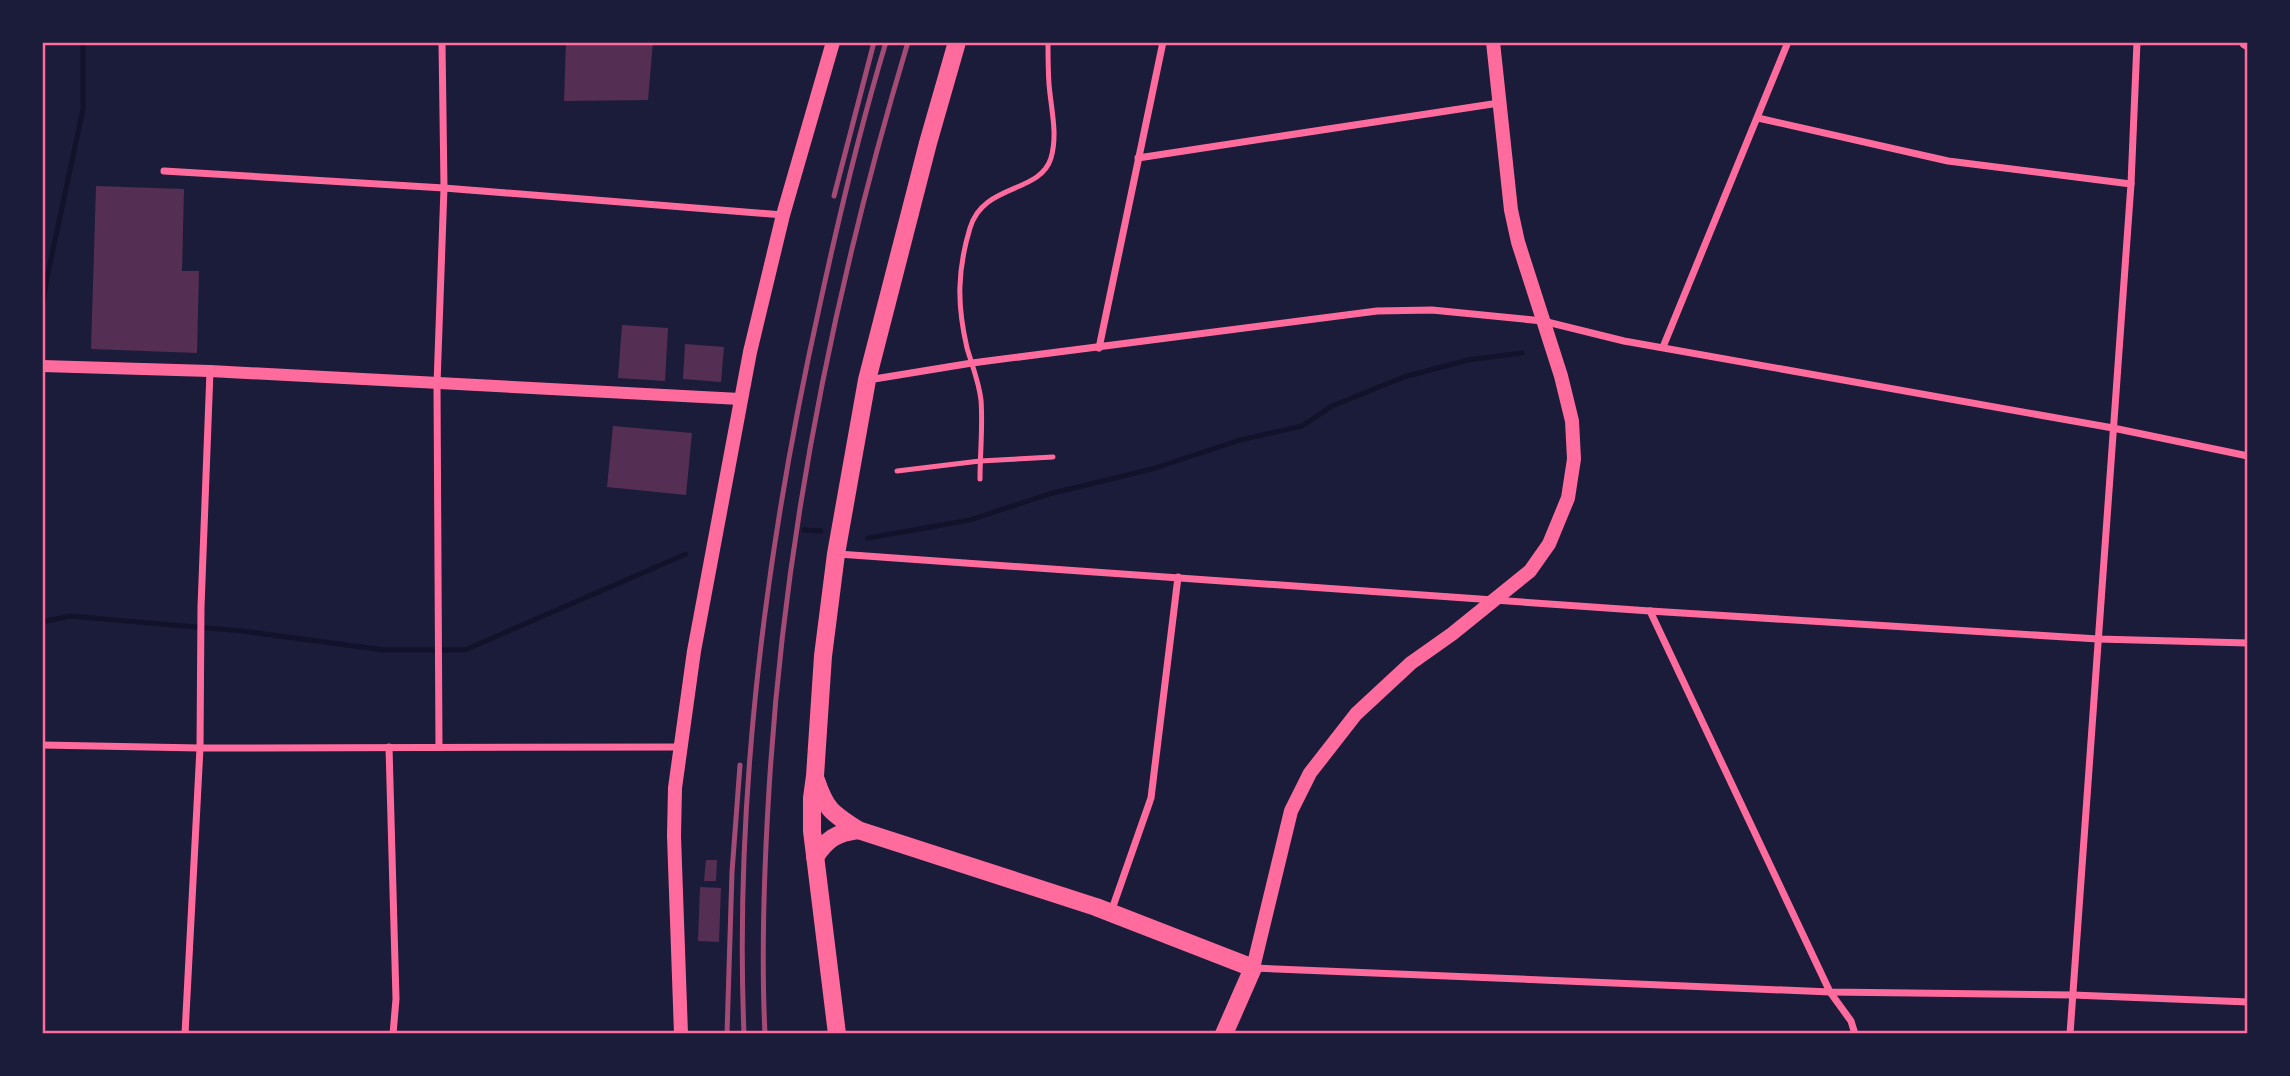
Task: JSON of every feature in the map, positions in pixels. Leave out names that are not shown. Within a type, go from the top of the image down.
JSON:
[{"type":"main road","points":[[681,1034],[674,836],[675,788],[680,747],[740,398],[783,215],[833,42]]},
{"type":"main road","points":[[837,1034],[815,857],[812,798],[822,656],[836,554],[867,380],[957,42]]},
{"type":"main road","points":[[1224,1034],[1253,968],[1291,811],[1310,773],[1356,714],[1411,663],[1452,634],[1530,571],[1549,544],[1568,498],[1574,459],[1573,421],[1518,242],[1511,210],[1493,42]]},
{"type":"main road","points":[[815,776],[825,804],[858,830],[1111,912],[1253,968]]},
{"type":"main road","points":[[815,857],[831,837],[858,830]]},
{"type":"street","points":[[439,747],[438,384],[444,188],[442,42]]},
{"type":"street","points":[[1099,348],[1163,42]]},
{"type":"street","points":[[1663,347],[1788,42]]},
{"type":"street","points":[[2070,1034],[2131,184],[2137,42]]},
{"type":"street","points":[[1138,158],[1499,103]]},
{"type":"street","points":[[1758,118],[1948,161],[2131,184]]},
{"type":"street","points":[[164,171],[444,188],[783,215]]},
{"type":"street","points":[[867,380],[972,363],[1377,311],[1432,310],[1543,321],[1624,341],[2113,428],[2248,456]]},
{"type":"street","points":[[48,366],[210,371],[740,398]]},
{"type":"street","points":[[185,1034],[200,748],[201,607],[210,371]]},
{"type":"street","points":[[836,554],[1495,598],[1650,611],[2098,639],[2248,643]]},
{"type":"street","points":[[1111,912],[1151,798],[1178,577]]},
{"type":"street","points":[[1650,611],[1830,992],[1851,1021],[1855,1034]]},
{"type":"street","points":[[42,745],[200,748],[680,747]]},
{"type":"street","points":[[389,747],[396,999],[393,1034]]},
{"type":"street","points":[[1253,968],[1830,992],[2073,995],[2248,1002]]},
{"type":"lane","points":[[980,479],[981,399],[959,310],[959,271],[971,225],[983,204],[994,196],[1022,186],[1043,172],[1050,161],[1053,123],[1048,42]]},
{"type":"lane","points":[[897,471],[979,461],[1053,457]]},
{"type":"building","points":[[566,42],[653,42],[648,100],[564,101]]},
{"type":"building","points":[[96,186],[184,189],[182,271],[199,271],[197,353],[91,349]]},
{"type":"building","points":[[622,325],[668,328],[665,381],[618,378]]},
{"type":"building","points":[[685,344],[724,347],[721,382],[683,379]]},
{"type":"building","points":[[613,426],[692,433],[686,495],[607,487]]},
{"type":"building","points":[[706,860],[717,860],[716,881],[704,881]]},
{"type":"building","points":[[700,887],[721,888],[719,942],[698,941]]},
{"type":"waterway","points":[[42,309],[83,109],[83,42]]},
{"type":"waterway","points":[[868,538],[970,520],[1049,494],[1152,469],[1240,440],[1302,426],[1332,406],[1404,377],[1468,360],[1522,353]]},
{"type":"waterway","points":[[804,530],[821,531]]},
{"type":"waterway","points":[[42,622],[70,616],[242,631],[384,650],[465,650],[686,554]]},
{"type":"railway","points":[[834,196],[874,42]]},
{"type":"railway","points":[[744,1034],[744,850],[758,666],[770,575],[784,484],[820,304],[850,172],[886,42]]},
{"type":"railway","points":[[765,1034],[763,973],[769,790],[776,695],[800,506],[836,319],[858,226],[908,42]]},
{"type":"railway","points":[[727,1034],[732,872],[740,765]]}]
